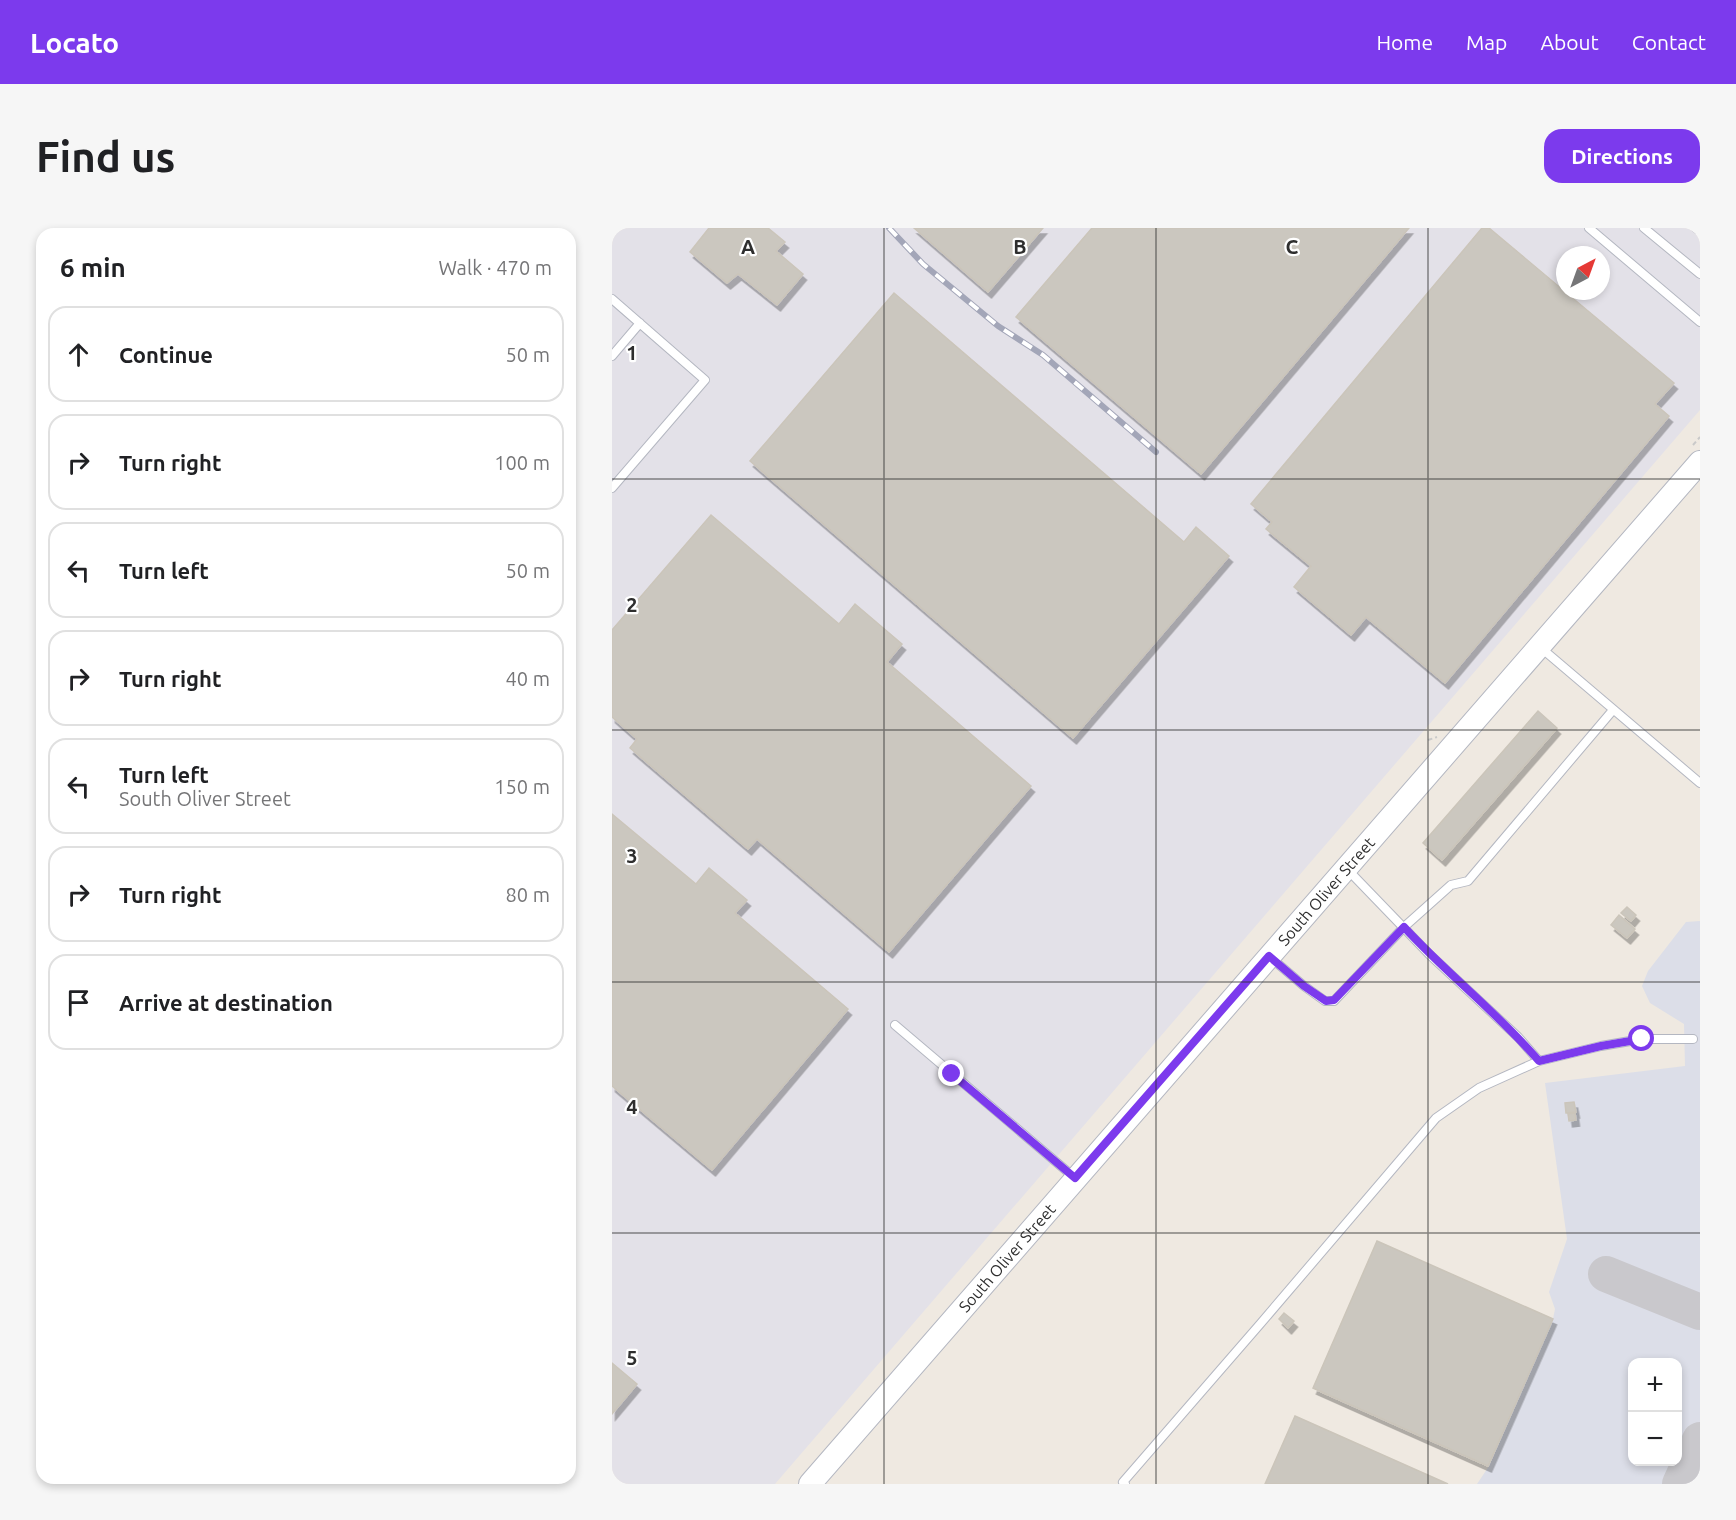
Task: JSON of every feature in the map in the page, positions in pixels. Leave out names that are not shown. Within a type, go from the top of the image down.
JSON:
[{"type":"main road","name":"South Oliver Street","points":[[810,1484],[1700,462]]},
{"type":"lane","points":[[1589,228],[1700,322]]},
{"type":"lane","points":[[1644,228],[1700,274]]},
{"type":"lane","points":[[1696,228],[1700,231]]},
{"type":"lane","points":[[612,299],[705,380],[612,488]]},
{"type":"lane","points":[[612,356],[640,323]]},
{"type":"lane","points":[[1539,646],[1700,783]]},
{"type":"lane","points":[[1269,956],[1318,996],[1326,1001],[1334,1000],[1404,927],[1451,885],[1468,881],[1613,710]]},
{"type":"lane","points":[[1346,868],[1429,954],[1518,1037],[1539,1061]]},
{"type":"lane","points":[[896,1025],[1075,1178]]},
{"type":"lane","points":[[1125,1484],[1123,1482],[1436,1118],[1479,1088],[1539,1061],[1642,1039],[1693,1039]]},
{"type":"shaded area","points":[[612,228],[1700,228],[1700,410],[775,1484],[612,1484]]},
{"type":"shaded area","points":[[1700,921],[1700,1484],[1477,1484],[1489,1466],[1553,1319],[1555,1309],[1549,1292],[1567,1239],[1545,1083],[1685,1066],[1684,1024],[1650,1003],[1642,986],[1648,971],[1686,922]]},
{"type":"building","points":[[709,228],[768,228],[785,242],[776,251],[803,274],[777,305],[738,274],[727,283],[690,252]]},
{"type":"building","points":[[914,228],[1043,228],[988,292]]},
{"type":"building","points":[[1092,228],[1409,228],[1201,474],[1016,317]]},
{"type":"building","points":[[1482,228],[1489,228],[1556,284],[1556,300],[1575,300],[1674,383],[1655,404],[1669,416],[1445,683],[1366,617],[1351,635],[1294,587],[1311,566],[1266,529],[1272,522],[1251,504]]},
{"type":"building","points":[[894,293],[1184,542],[1196,527],[1229,556],[1073,738],[750,461]]},
{"type":"building","points":[[711,515],[839,624],[855,604],[902,644],[887,662],[1031,786],[889,952],[757,839],[748,849],[630,748],[637,739],[612,717],[612,630]]},
{"type":"building","points":[[1538,711],[1557,728],[1442,860],[1423,843]]},
{"type":"building","points":[[612,814],[696,884],[709,868],[747,900],[735,913],[848,1009],[712,1170],[612,1086]]},
{"type":"building","points":[[1627,907],[1636,915],[1631,921],[1621,913]]},
{"type":"building","points":[[1619,915],[1635,929],[1627,938],[1611,925]]},
{"type":"building","points":[[1574,1102],[1576,1112],[1566,1113],[1565,1103]]},
{"type":"building","points":[[1575,1113],[1576,1120],[1569,1121],[1568,1114]]},
{"type":"building","points":[[1377,1241],[1553,1319],[1488,1466],[1313,1388]]},
{"type":"building","points":[[1284,1313],[1294,1321],[1288,1328],[1279,1319]]},
{"type":"building","points":[[612,1363],[637,1384],[612,1414]]},
{"type":"building","points":[[1295,1416],[1448,1484],[1265,1484]]},
{"type":"taxiway","points":[[1606,1274],[1700,1312]]},
{"type":"taxiway","points":[[1680,1484],[1700,1440]]},
{"type":"railway","points":[[889,228],[923,264],[998,326],[1043,355],[1156,452]]},
{"type":"route","points":[[952,1074],[1075,1178],[1269,956],[1304,986],[1326,1001],[1334,1000],[1404,927],[1429,954],[1518,1037],[1539,1061],[1642,1039]]}]
